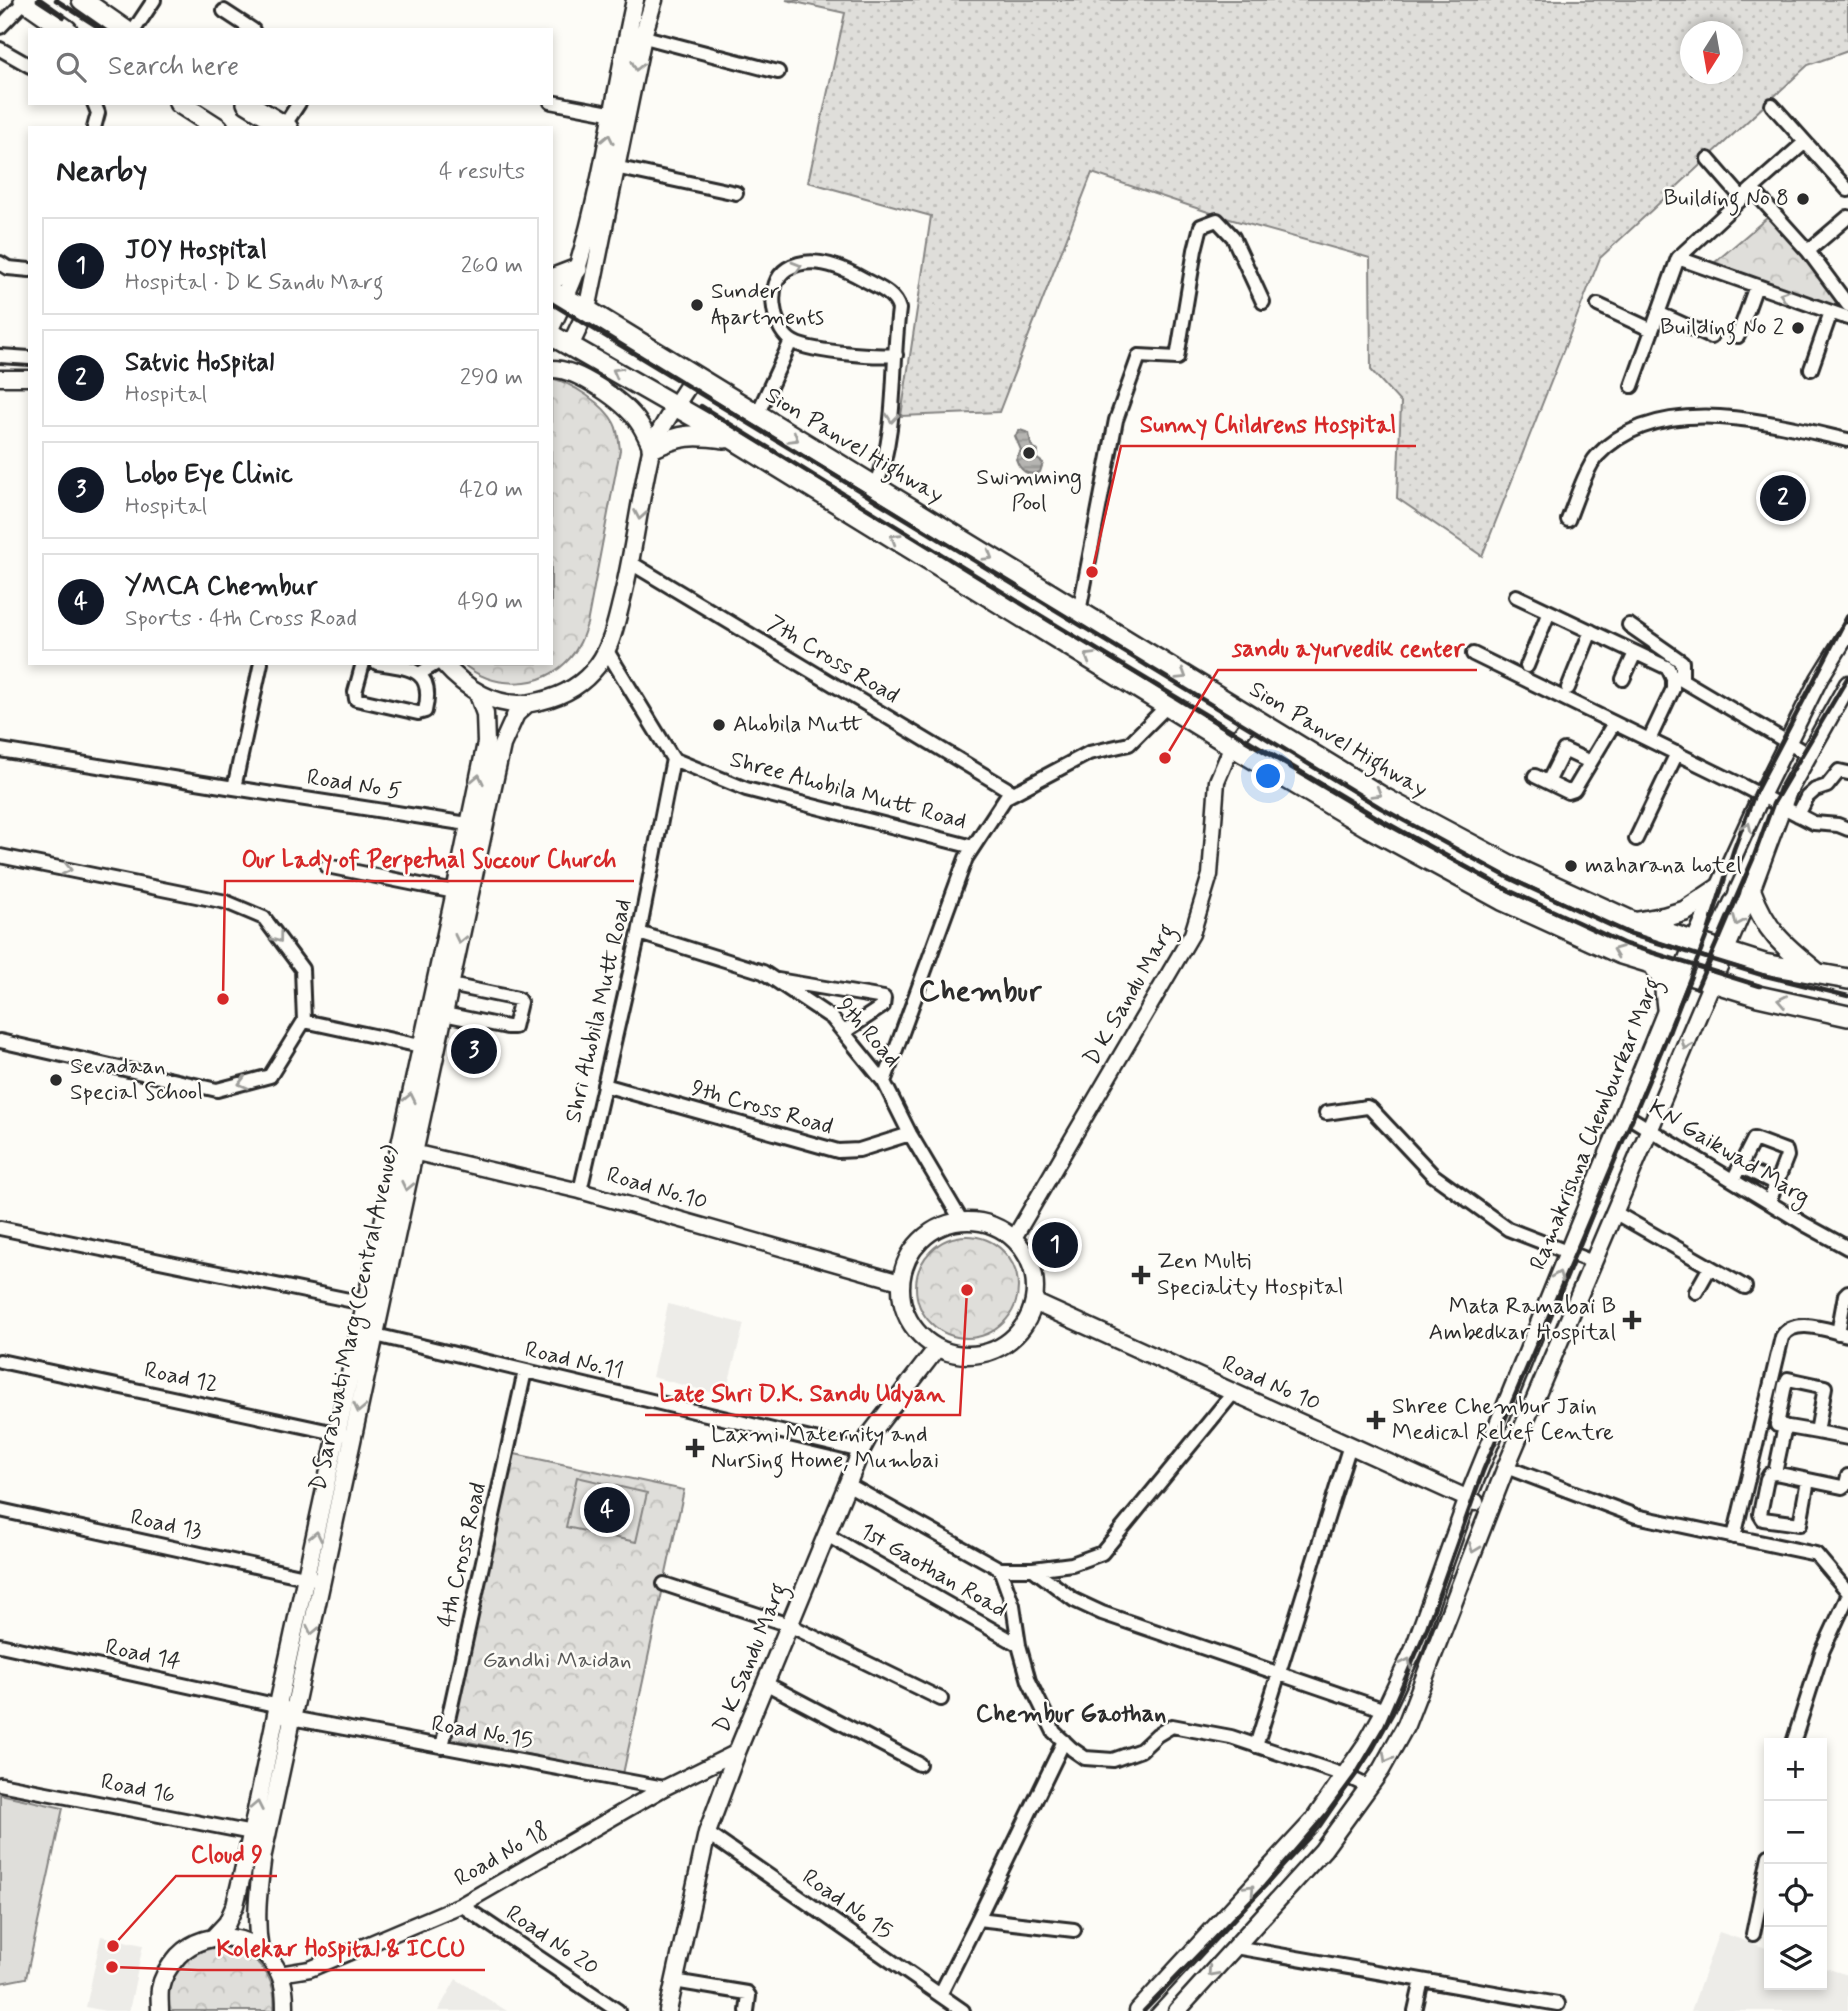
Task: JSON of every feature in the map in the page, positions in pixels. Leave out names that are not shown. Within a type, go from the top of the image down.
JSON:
[{"type":"highway","points":[[24,0],[64,28]]},
{"type":"highway","points":[[82,0],[122,28]]},
{"type":"highway","points":[[182,105],[215,126]]},
{"type":"highway","points":[[250,105],[284,126]]},
{"type":"highway","points":[[553,278],[577,270]]},
{"type":"highway","name":"Sion Panvel Highway","points":[[558,295],[587,310],[1384,798],[1505,862],[1633,922],[1764,964],[1848,979]]},
{"type":"highway","points":[[553,336],[733,439],[1368,827],[1502,900],[1621,954],[1758,996],[1848,1016]]},
{"type":"highway","points":[[652,448],[674,437],[696,435],[733,439]]},
{"type":"highway","points":[[1633,922],[1685,911],[1718,889]]},
{"type":"highway","points":[[1751,891],[1760,915],[1780,943],[1818,974]]},
{"type":"highway","points":[[1653,964],[1664,982],[1667,1008]]},
{"type":"main road","points":[[570,346],[587,310],[599,252],[599,219],[635,34],[635,0]]},
{"type":"main road","points":[[635,34],[654,0]]},
{"type":"main road","points":[[553,319],[558,295],[577,270],[583,247],[599,219]]},
{"type":"main road","points":[[583,247],[599,252]]},
{"type":"main road","points":[[553,369],[583,379],[616,400],[639,422],[652,448]]},
{"type":"main road","points":[[442,665],[457,680],[478,694],[502,702],[527,704],[552,699],[574,688],[593,671],[607,651],[631,563],[652,448],[694,377]]},
{"type":"main road","name":"Ramakrishna Chemburkar Marg","points":[[1138,2011],[1313,1821],[1366,1744],[1385,1710],[1413,1651],[1468,1498],[1694,942],[1761,796],[1819,679],[1843,653],[1848,632]]},
{"type":"main road","points":[[1177,2011],[1323,1850],[1369,1787],[1406,1725],[1506,1467],[1751,891],[1781,806],[1848,684]]},
{"type":"main road","name":"D Saraswati Marg (Central Avenue)","points":[[213,1938],[227,1923],[235,1905],[260,1835],[294,1714],[315,1579],[428,1047],[487,729],[478,694]]},
{"type":"main road","name":"D Saraswati Marg (Central Avenue)","points":[[428,1047],[444,1014],[502,745],[516,714],[527,704]]},
{"type":"main road","points":[[961,1220],[980,1221],[999,1227],[1014,1238],[1026,1253],[1036,1285],[1034,1302],[1027,1321],[1014,1337],[997,1349],[978,1355],[957,1355],[937,1348],[921,1337],[908,1321],[901,1302],[900,1282],[906,1259],[919,1240],[938,1227],[961,1220]]},
{"type":"main road","name":"Road No 10","points":[[1034,1302],[1490,1508]]},
{"type":"main road","name":"D K Sandu Marg","points":[[668,2011],[707,1833],[737,1752],[861,1451],[869,1436],[937,1348]]},
{"type":"main road","points":[[1522,1366],[1545,1375]]},
{"type":"main road","name":"D Saraswati Marg (Central Avenue)","points":[[260,1950],[256,1911],[260,1835],[277,1710],[315,1579]]},
{"type":"main road","points":[[160,2011],[160,1988],[169,1965],[186,1948],[213,1938],[229,1937],[246,1941],[271,1961],[283,1985],[285,2011]]},
{"type":"street","points":[[0,27],[24,0]]},
{"type":"street","points":[[135,28],[154,0]]},
{"type":"street","points":[[224,11],[251,28]]},
{"type":"street","points":[[635,34],[778,72]]},
{"type":"street","points":[[0,49],[28,65]]},
{"type":"street","points":[[553,102],[620,115]]},
{"type":"street","points":[[95,105],[98,113],[95,126]]},
{"type":"street","points":[[287,126],[298,105]]},
{"type":"street","points":[[1772,105],[1848,190]]},
{"type":"street","points":[[1632,386],[1678,258],[1804,143]]},
{"type":"street","points":[[1708,159],[1742,198]]},
{"type":"street","points":[[610,166],[736,193]]},
{"type":"street","points":[[1752,189],[1808,251],[1848,305]]},
{"type":"street","points":[[1808,251],[1848,217]]},
{"type":"street","points":[[1079,612],[1116,420],[1139,356],[1177,358],[1201,226],[1217,220],[1233,237],[1264,302]]},
{"type":"street","points":[[1678,258],[1848,318]]},
{"type":"street","points":[[0,263],[8,268],[28,270]]},
{"type":"street","points":[[876,488],[892,422],[899,309],[897,301],[887,292],[849,271],[826,263],[801,264],[788,268],[780,276],[773,302],[775,321],[791,341],[854,354],[896,355]]},
{"type":"street","points":[[1738,336],[1756,286]]},
{"type":"street","points":[[1598,305],[1652,330]]},
{"type":"street","points":[[1811,369],[1831,312]]},
{"type":"street","points":[[1658,313],[1712,337]]},
{"type":"street","points":[[757,415],[791,341]]},
{"type":"street","points":[[0,356],[28,358]]},
{"type":"street","points":[[0,378],[28,378]]},
{"type":"street","points":[[1568,520],[1595,457],[1629,430],[1660,419],[1724,417],[1848,440]]},
{"type":"street","name":"7th Cross Road","points":[[631,563],[1014,793]]},
{"type":"street","points":[[1516,596],[1668,668],[1673,689],[1649,740]]},
{"type":"street","points":[[1527,666],[1549,612]]},
{"type":"street","points":[[1629,625],[1682,662],[1682,680],[1809,755]]},
{"type":"street","points":[[1568,688],[1591,631]]},
{"type":"street","points":[[607,651],[673,760]]},
{"type":"street","points":[[1623,679],[1635,653]]},
{"type":"street","points":[[1473,654],[1814,823],[1838,825],[1848,829]]},
{"type":"street","points":[[234,788],[261,665]]},
{"type":"street","points":[[362,665],[355,692],[356,699],[418,713],[425,711],[427,689],[419,674],[411,668],[391,665]]},
{"type":"street","points":[[419,674],[436,665]]},
{"type":"street","points":[[884,1082],[966,858],[1006,797],[1088,754],[1129,744],[1168,705]]},
{"type":"street","name":"D K Sandu Marg","points":[[1014,1238],[1192,934],[1210,875],[1217,780],[1232,746],[1252,719]]},
{"type":"street","points":[[1535,776],[1568,792],[1574,790],[1614,723]]},
{"type":"street","name":"Road No 5","points":[[0,750],[468,824]]},
{"type":"street","points":[[1548,782],[1564,750],[1590,762]]},
{"type":"street","points":[[1636,839],[1677,753]]},
{"type":"street","name":"Shree Ahobila Mutt Road","points":[[673,760],[746,789],[973,847]]},
{"type":"street","name":"Shri Ahobila Mutt Road","points":[[580,1191],[639,933],[673,760]]},
{"type":"street","points":[[1798,814],[1807,797],[1815,790],[1827,786],[1839,771],[1848,773]]},
{"type":"street","points":[[0,856],[226,902],[264,918],[302,969],[304,1021],[270,1076],[216,1090],[0,1041]]},
{"type":"street","points":[[327,866],[455,892]]},
{"type":"street","name":"9th Road","points":[[639,933],[763,972],[832,1018],[884,1082],[910,1134],[961,1220]]},
{"type":"street","points":[[775,979],[884,998],[883,1006],[844,1032]]},
{"type":"street","points":[[444,1014],[514,1027],[520,1002],[515,998],[450,985]]},
{"type":"street","points":[[304,1021],[428,1047]]},
{"type":"street","name":"9th Cross Road","points":[[604,1085],[838,1151],[859,1150],[910,1134]]},
{"type":"street","points":[[1326,1112],[1367,1107],[1371,1109],[1433,1175],[1508,1229],[1593,1262]]},
{"type":"street","name":"KN Gaikwad Marg","points":[[1624,1114],[1848,1248]]},
{"type":"street","points":[[1733,1180],[1754,1139],[1786,1151],[1787,1156],[1769,1202]]},
{"type":"street","name":"Road No.10","points":[[406,1150],[580,1191],[900,1282]]},
{"type":"street","points":[[1740,1166],[1776,1184]]},
{"type":"street","points":[[1615,1212],[1745,1287]]},
{"type":"street","points":[[0,1228],[373,1305]]},
{"type":"street","points":[[1696,1292],[1710,1267]]},
{"type":"street","points":[[1734,1537],[1782,1337],[1786,1330],[1794,1326],[1843,1334],[1844,1295],[1848,1292]]},
{"type":"street","name":"Road No.11","points":[[367,1333],[861,1451]]},
{"type":"street","name":"Road 12","points":[[0,1361],[346,1435]]},
{"type":"street","name":"4th Cross Road","points":[[442,1747],[526,1371]]},
{"type":"street","points":[[1775,1473],[1781,1402],[1788,1380],[1825,1387],[1817,1432]]},
{"type":"street","points":[[848,1484],[1000,1569],[1033,1569],[1072,1564],[1102,1553],[1234,1392]]},
{"type":"street","points":[[1767,1399],[1781,1402]]},
{"type":"street","points":[[1762,1422],[1848,1438]]},
{"type":"street","points":[[1256,1746],[1350,1445]]},
{"type":"street","points":[[1506,1467],[1636,1517],[1816,1554],[1848,1594],[1822,1652],[1795,1738]]},
{"type":"street","points":[[1808,1480],[1800,1524],[1760,1517],[1768,1476],[1775,1473],[1842,1487],[1848,1476]]},
{"type":"street","points":[[1744,1496],[1763,1500]]},
{"type":"street","name":"Road 13","points":[[0,1510],[315,1579]]},
{"type":"street","points":[[1775,1546],[1779,1522]]},
{"type":"street","name":"1st Gaothan Road","points":[[827,1535],[1019,1645]]},
{"type":"street","points":[[1000,1569],[1013,1605],[1019,1645],[1029,1681],[1054,1732],[1085,1758],[1113,1760],[1141,1750],[1172,1726],[1231,1737],[1344,1775],[1369,1787]]},
{"type":"street","points":[[1033,1569],[1074,1600],[1102,1613],[1385,1710]]},
{"type":"street","points":[[664,1584],[789,1625],[941,1699]]},
{"type":"street","name":"Road 14","points":[[0,1645],[294,1714]]},
{"type":"street","points":[[765,1684],[919,1764]]},
{"type":"street","name":"Road No.15","points":[[294,1714],[442,1747],[664,1788]]},
{"type":"street","points":[[940,1995],[1064,1741]]},
{"type":"street","name":"Road No 18","points":[[279,1973],[310,1969],[461,1905],[664,1788],[737,1752]]},
{"type":"street","name":"Road 16","points":[[0,1784],[260,1835]]},
{"type":"street","name":"Road No 15","points":[[707,1833],[963,2011]]},
{"type":"street","points":[[1753,1934],[1767,1864]]},
{"type":"street","name":"Road No 20","points":[[461,1905],[618,2011]]},
{"type":"street","points":[[978,1919],[1074,1930]]},
{"type":"street","points":[[1235,1947],[1558,2004]]},
{"type":"street","points":[[1415,2011],[1422,1980]]},
{"type":"street","points":[[674,1981],[747,1993],[747,2011]]},
{"type":"shaded area","name":"Swimming Pool","points":[[1020,430],[1029,433],[1031,445],[1038,451],[1036,458],[1043,463],[1040,472],[1028,473],[1022,470],[1016,459],[1021,450],[1015,436]]},
{"type":"shaded area","points":[[668,1304],[744,1324],[725,1396],[652,1377]]},
{"type":"shaded area","points":[[1719,1932],[1764,1947],[1764,1990],[1827,1990],[1827,1969],[1848,1975],[1848,2011],[1691,2011]]},
{"type":"shaded area","points":[[101,1936],[143,1945],[129,2011],[105,2011],[86,2007]]},
{"type":"shaded area","points":[[456,1979],[507,2011],[438,2011]]},
{"type":"green space","points":[[786,0],[1848,0],[1848,51],[1808,65],[1600,258],[1482,556],[1397,498],[1401,403],[1371,370],[1370,258],[1226,218],[1092,173],[999,412],[901,416],[931,216],[808,182],[845,13]]},
{"type":"green space","points":[[1774,212],[1848,298],[1848,312],[1713,264]]},
{"type":"green space","points":[[553,379],[578,389],[603,409],[615,426],[620,450],[587,624],[570,658],[559,669],[546,676],[517,683],[502,682],[474,672],[465,665],[553,665]]},
{"type":"green space","points":[[967,1236],[986,1240],[1003,1251],[1014,1268],[1018,1287],[1014,1306],[1003,1323],[986,1334],[967,1338],[948,1334],[931,1323],[920,1306],[916,1287],[920,1268],[931,1251],[948,1240]]},
{"type":"green space","name":"Gandhi Maidan","points":[[510,1453],[684,1490],[623,1774],[450,1738]]},
{"type":"green space","points":[[577,1477],[647,1493],[636,1542],[566,1527]]},
{"type":"green space","points":[[0,1794],[63,1808],[26,1978],[0,1983]]},
{"type":"green space","points":[[218,1947],[243,1953],[261,1966],[272,1986],[274,2011],[169,2011],[170,1987],[179,1968],[196,1954]]},
{"type":"railway","points":[[38,0],[64,17]]},
{"type":"railway","points":[[56,0],[100,28]]},
{"type":"railway","points":[[553,304],[1381,808],[1511,879],[1629,934],[1762,975],[1848,996]]},
{"type":"railway","points":[[701,406],[1061,628],[1378,818],[1508,890],[1625,944],[1760,986]]},
{"type":"railway","points":[[1144,2011],[1265,1886],[1326,1815],[1357,1773],[1385,1726],[1427,1628],[1483,1471],[1670,1030],[1708,932],[1755,793],[1848,615]]},
{"type":"railway","points":[[1697,988],[1753,859],[1773,804],[1848,677]]},
{"type":"place","name":"Building No 8","points":[[1803,199]]},
{"type":"place","name":"Sunder Apartments","points":[[697,305]]},
{"type":"place","name":"Building No 2","points":[[1798,328]]},
{"type":"place","name":"Swimming Pool","points":[[1029,453]]},
{"type":"place","name":"Satvic Hospital","points":[[1783,498]]},
{"type":"place","name":"Sunny Childrens Hospital","points":[[1092,572]]},
{"type":"place","name":"Ahobila Mutt","points":[[719,725]]},
{"type":"place","name":"sandu ayurvedik center","points":[[1165,758]]},
{"type":"place","name":"maharana hotel","points":[[1571,866]]},
{"type":"place","name":"Our Lady of Perpetual Succour Church","points":[[223,999]]},
{"type":"place","name":"Lobo Eye Clinic","points":[[474,1051]]},
{"type":"place","name":"Sevadaan Special School","points":[[56,1080]]},
{"type":"place","name":"JOY Hospital","points":[[1055,1245]]},
{"type":"place","name":"Zen Multi Speciality Hospital","points":[[1141,1275]]},
{"type":"place","name":"Late Shri D.K. Sandu Udyan","points":[[967,1290]]},
{"type":"place","name":"Mata Ramabai B Ambedkar Hospital","points":[[1632,1320]]},
{"type":"place","name":"Shree Chembur Jain Medical Relief Centre","points":[[1376,1420]]},
{"type":"place","name":"Laxmi Maternity and Nursing Home, Mumbai","points":[[695,1448]]},
{"type":"place","name":"YMCA Chembur","points":[[607,1510]]},
{"type":"place","name":"Cloud 9","points":[[113,1946]]},
{"type":"place","name":"Kolekar Hospital & ICCU","points":[[112,1967]]},
{"type":"district","name":"Chembur","points":[[980,991]]},
{"type":"district","name":"Chembur Gaothan","points":[[1071,1714]]}]
